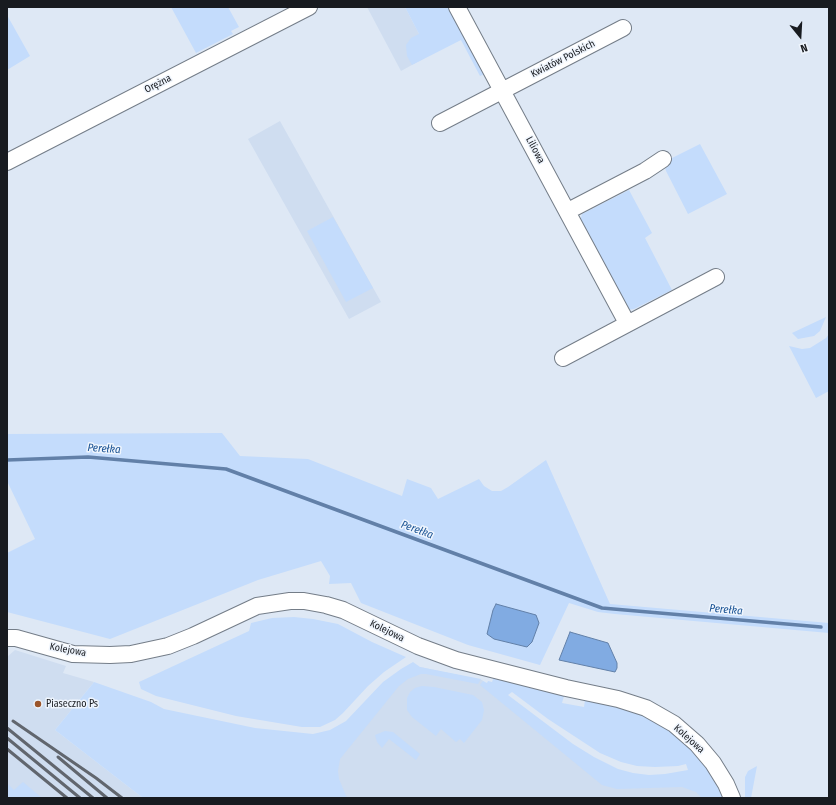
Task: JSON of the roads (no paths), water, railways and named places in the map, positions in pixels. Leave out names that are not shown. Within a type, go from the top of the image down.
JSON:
[{"type":"street","name":"Orężna","points":[[7,162],[309,7]]},
{"type":"street","name":"Liliowa","points":[[457,7],[627,323]]},
{"type":"street","name":"Kwiatów Polskich","points":[[502,90],[623,28]]},
{"type":"street","points":[[440,123],[502,90]]},
{"type":"street","points":[[568,211],[645,171],[663,159]]},
{"type":"street","points":[[563,358],[716,277]]},
{"type":"street","name":"Kolejowa","points":[[7,638],[16,638],[73,654],[131,654],[168,646],[257,606],[290,602],[326,605],[343,610],[418,646],[456,660],[566,688],[618,699],[646,708],[674,724],[697,744],[713,763],[726,784],[732,798]]},
{"type":"water","points":[[496,604],[536,615],[539,623],[532,642],[527,647],[494,639],[487,634]]},
{"type":"water","points":[[570,632],[608,643],[617,663],[615,672],[559,660]]},
{"type":"waterway","name":"Perełka","points":[[7,460],[88,457],[226,469],[602,608],[821,627]]},
{"type":"railway","points":[[13,721],[96,778],[122,798]]},
{"type":"railway","points":[[7,728],[93,798]]},
{"type":"railway","points":[[7,738],[80,798]]},
{"type":"railway","points":[[7,749],[67,798]]},
{"type":"railway","points":[[58,757],[107,798]]},
{"type":"place","name":"Piaseczno Ps","points":[[38,704]]}]
